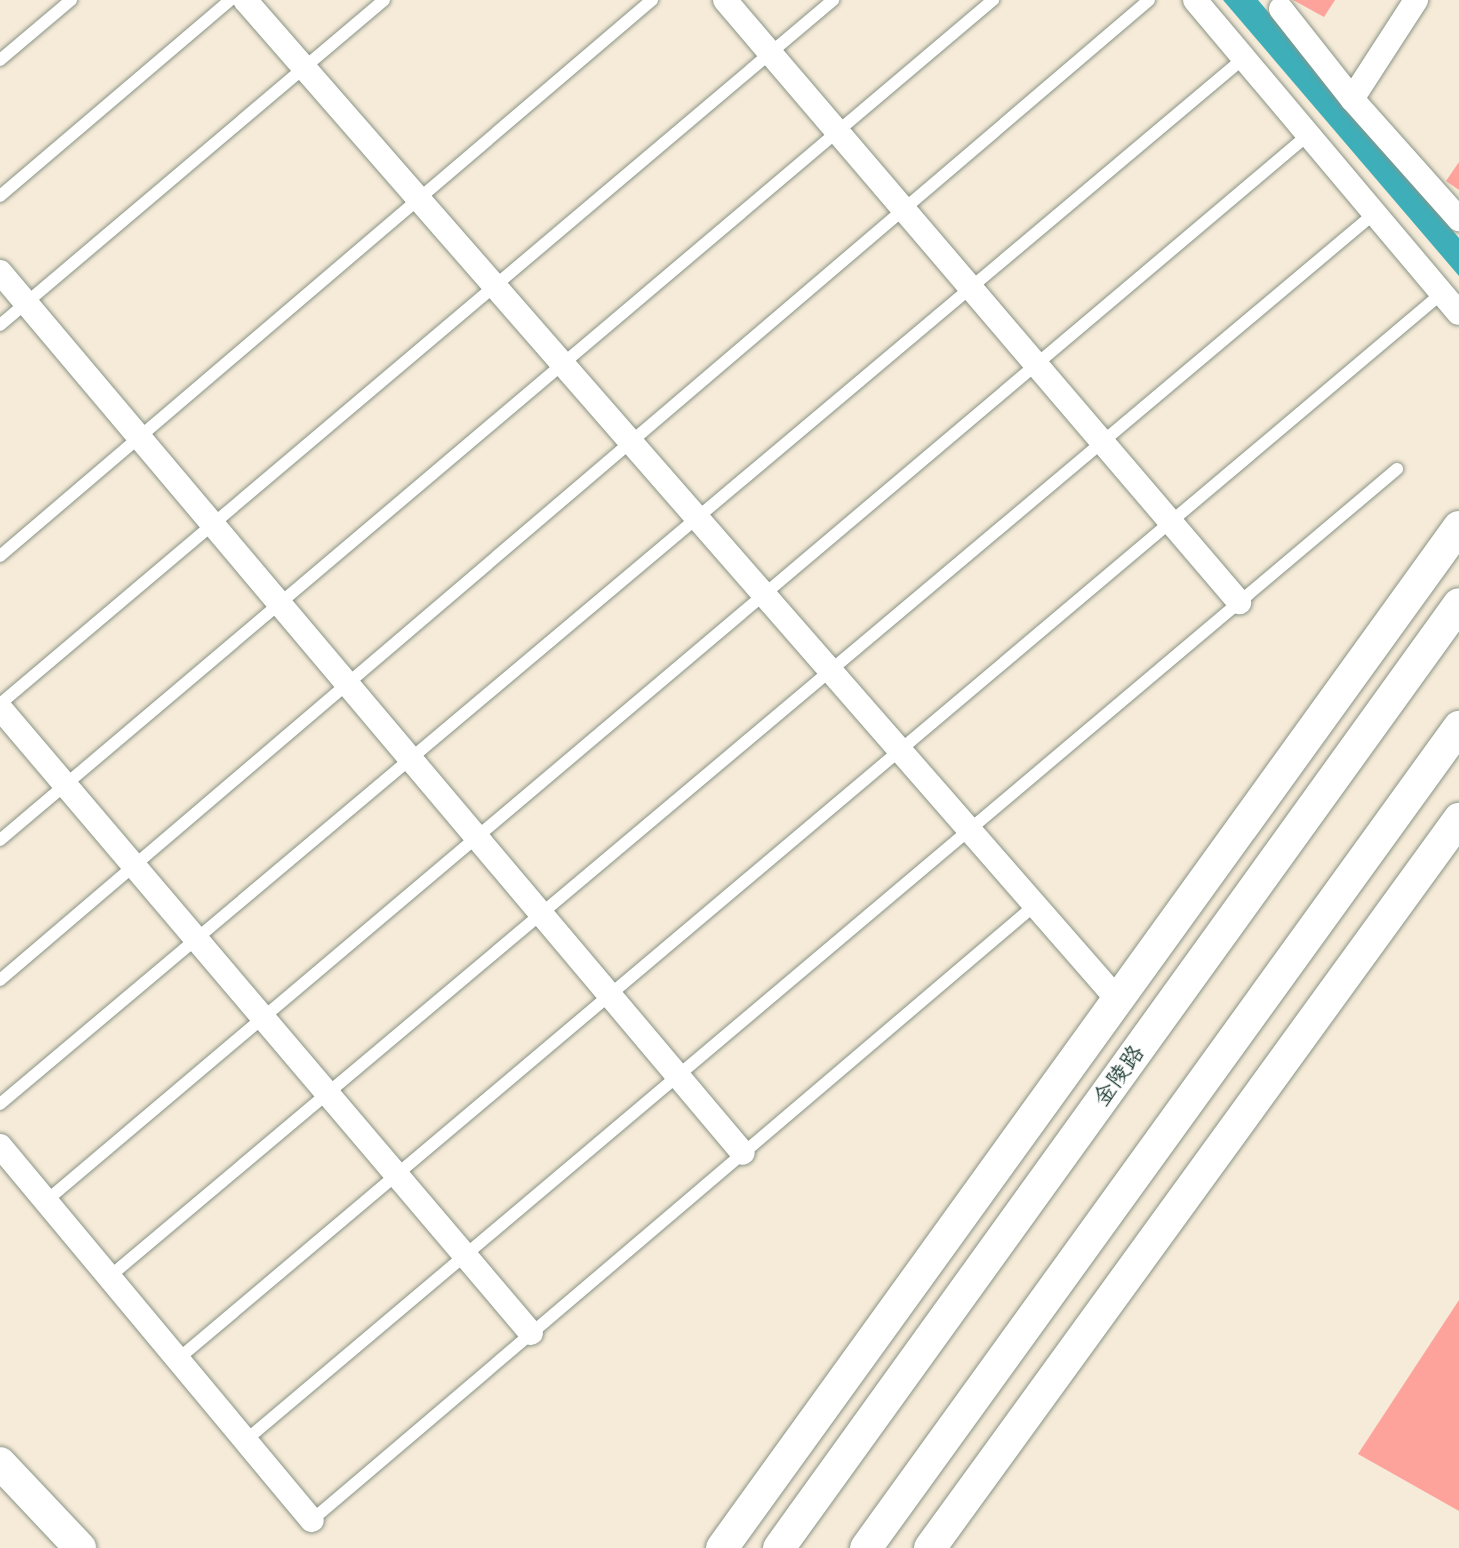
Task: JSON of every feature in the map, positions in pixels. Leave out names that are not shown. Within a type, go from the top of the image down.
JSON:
[{"type":"street","points":[[245,0],[1118,1000]]},
{"type":"street","points":[[726,0],[1239,601]]},
{"type":"street","points":[[1195,0],[1459,313]]},
{"type":"street","points":[[1352,99],[1416,0]]},
{"type":"street","points":[[1281,9],[1352,99],[1459,219]]},
{"type":"street","points":[[0,272],[743,1153]]},
{"type":"street","points":[[723,1548],[1459,527]]},
{"type":"street","name":"金陵路","points":[[779,1548],[1459,604]]},
{"type":"street","points":[[0,706],[531,1333]]},
{"type":"street","points":[[866,1548],[1459,727]]},
{"type":"street","points":[[930,1548],[1459,819]]},
{"type":"street","points":[[0,1146],[312,1520]]},
{"type":"street","points":[[0,1463],[80,1548]]},
{"type":"lane","points":[[0,60],[71,0]]},
{"type":"lane","points":[[0,196],[230,0]]},
{"type":"lane","points":[[0,325],[384,0]]},
{"type":"lane","points":[[0,556],[652,0]]},
{"type":"lane","points":[[0,706],[834,0]]},
{"type":"lane","points":[[0,840],[993,0]]},
{"type":"lane","points":[[0,980],[1149,0]]},
{"type":"lane","points":[[0,1104],[1244,58]]},
{"type":"lane","points":[[46,1201],[1308,135]]},
{"type":"lane","points":[[109,1277],[1374,213]]},
{"type":"lane","points":[[178,1359],[1442,293]]},
{"type":"lane","points":[[246,1440],[1397,469]]},
{"type":"lane","points":[[312,1520],[1035,905]]},
{"type":"water","points":[[1223,0],[1258,0],[1459,238],[1459,276]]},
{"type":"building","points":[[1293,0],[1335,0],[1324,17]]},
{"type":"building","points":[[1459,162],[1459,190],[1446,181]]},
{"type":"building","points":[[1459,1300],[1459,1511],[1358,1454]]}]
